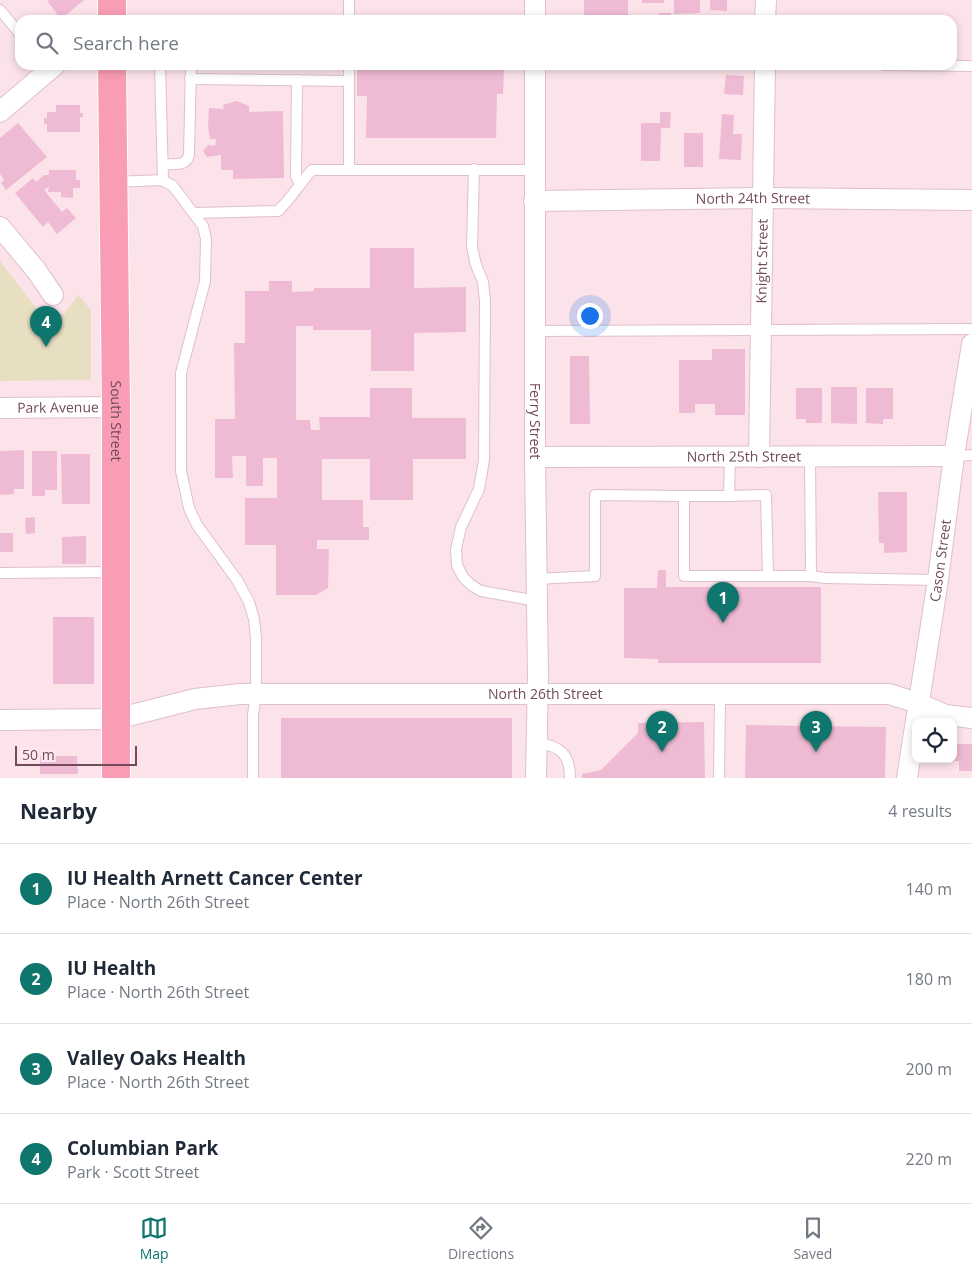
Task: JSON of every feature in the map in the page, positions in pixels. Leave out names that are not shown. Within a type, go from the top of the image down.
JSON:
[{"type":"main road","points":[[112,0],[112,15]]},
{"type":"main road","name":"South Street","points":[[112,70],[116,408],[116,778]]},
{"type":"street","points":[[534,0],[534,15]]},
{"type":"street","points":[[765,15],[766,0]]},
{"type":"street","points":[[0,112],[46,70]]},
{"type":"street","name":"Ferry Street","points":[[534,70],[537,578],[536,778]]},
{"type":"street","name":"Knight Street","points":[[759,457],[765,70]]},
{"type":"street","name":"North 24th Street","points":[[534,201],[763,198],[972,200]]},
{"type":"street","points":[[0,227],[36,270],[53,295]]},
{"type":"street","name":"Cason Street","points":[[907,778],[938,580],[963,455],[972,344]]},
{"type":"street","name":"Park Avenue","points":[[0,408],[116,408]]},
{"type":"street","name":"North 25th Street","points":[[535,457],[963,455]]},
{"type":"street","name":"North 26th Street","points":[[0,720],[116,719],[195,699],[240,694],[889,694],[918,703],[945,715],[972,718]]},
{"type":"lane","points":[[349,0],[349,15]]},
{"type":"lane","points":[[0,10],[15,28]]},
{"type":"lane","points":[[957,66],[972,66]]},
{"type":"lane","points":[[160,70],[163,181]]},
{"type":"lane","points":[[163,164],[184,164],[188,160],[190,70]]},
{"type":"lane","points":[[349,70],[349,170]]},
{"type":"lane","points":[[190,80],[349,81]]},
{"type":"lane","points":[[297,80],[296,176],[299,183]]},
{"type":"lane","points":[[474,169],[472,247],[476,265],[483,282],[485,301],[484,460],[480,489],[461,527],[456,549],[457,565],[463,578],[481,591],[537,601]]},
{"type":"lane","points":[[194,213],[278,211],[285,205],[299,183],[312,170],[534,170]]},
{"type":"lane","points":[[113,182],[163,181],[173,186],[203,226],[206,239],[205,281],[181,373],[181,471],[189,508],[196,525],[236,580],[249,602],[254,619],[256,694],[253,715],[253,778]]},
{"type":"lane","points":[[535,330],[972,329]]},
{"type":"lane","points":[[729,496],[730,456]]},
{"type":"lane","points":[[810,456],[810,576]]},
{"type":"lane","points":[[537,578],[595,576],[595,495],[766,495],[768,576]]},
{"type":"lane","points":[[684,496],[684,576],[810,576],[825,578],[938,580]]},
{"type":"lane","points":[[0,573],[116,572]]},
{"type":"lane","points":[[719,778],[720,695]]},
{"type":"lane","points":[[537,742],[554,746],[559,750],[566,758],[570,767],[570,778]]},
{"type":"shaded area","points":[[0,261],[40,313],[64,314],[78,295],[91,310],[91,380],[0,381]]},
{"type":"building","points":[[84,0],[66,15],[58,15],[47,1]]},
{"type":"building","points":[[584,0],[628,0],[628,15],[584,15]]},
{"type":"building","points":[[642,0],[664,0],[664,3],[642,3]]},
{"type":"building","points":[[674,0],[700,0],[700,13],[674,14]]},
{"type":"building","points":[[710,0],[727,0],[727,11],[710,10]]},
{"type":"building","points":[[659,13],[671,13],[671,15],[659,15]]},
{"type":"building","points":[[357,70],[504,70],[503,94],[497,94],[496,138],[366,138],[367,96],[357,96]]},
{"type":"building","points":[[726,75],[744,76],[743,95],[724,94]]},
{"type":"building","points":[[237,101],[249,106],[249,112],[283,111],[284,178],[233,179],[233,170],[221,170],[221,155],[207,157],[203,151],[208,145],[215,146],[216,139],[210,139],[208,127],[209,108],[224,109],[223,105]]},
{"type":"building","points":[[56,105],[80,105],[80,113],[83,113],[83,117],[80,117],[80,132],[47,132],[47,124],[44,124],[44,118],[47,118],[47,112],[56,112]]},
{"type":"building","points":[[660,112],[671,112],[670,128],[661,128],[660,161],[641,161],[641,123],[660,123]]},
{"type":"building","points":[[722,114],[734,115],[733,134],[742,134],[741,160],[719,159]]},
{"type":"building","points":[[18,123],[47,157],[6,190],[1,183],[4,180],[0,174],[0,138]]},
{"type":"building","points":[[684,133],[703,133],[703,167],[684,167]]},
{"type":"building","points":[[49,170],[76,170],[76,180],[80,180],[80,188],[73,188],[73,198],[61,197],[61,192],[48,192],[49,187],[44,190],[62,212],[67,208],[76,218],[57,234],[48,222],[43,227],[15,193],[33,178],[36,182],[44,175],[49,175]]},
{"type":"building","points":[[370,248],[414,248],[414,288],[466,287],[466,332],[414,333],[414,371],[371,371],[371,330],[313,330],[313,326],[296,326],[296,420],[310,420],[311,430],[320,430],[319,417],[370,417],[370,388],[412,388],[412,418],[466,418],[466,459],[413,459],[413,500],[370,500],[370,459],[322,459],[322,500],[363,500],[363,527],[369,527],[369,540],[317,540],[317,549],[329,549],[328,588],[316,595],[276,595],[276,545],[245,545],[245,498],[277,498],[277,458],[263,458],[263,486],[246,486],[246,456],[232,456],[233,478],[215,478],[215,419],[235,419],[234,343],[245,343],[245,291],[269,291],[269,281],[292,281],[292,292],[314,291],[314,288],[370,288]]},
{"type":"building","points":[[712,349],[745,349],[745,415],[715,415],[715,404],[695,404],[695,413],[679,413],[679,360],[712,360]]},
{"type":"building","points":[[570,356],[589,356],[590,424],[570,424]]},
{"type":"building","points":[[831,387],[857,387],[857,424],[831,423]]},
{"type":"building","points":[[796,388],[822,388],[822,423],[806,423],[806,419],[796,419]]},
{"type":"building","points":[[866,388],[893,388],[893,419],[883,419],[883,424],[866,423]]},
{"type":"building","points":[[24,450],[24,489],[14,489],[14,494],[0,495],[0,451]]},
{"type":"building","points":[[32,451],[57,451],[57,490],[45,490],[45,496],[32,496]]},
{"type":"building","points":[[61,454],[90,454],[90,504],[62,504]]},
{"type":"building","points":[[878,492],[907,492],[907,552],[884,553],[884,543],[879,543]]},
{"type":"building","points":[[35,517],[35,533],[26,534],[25,518]]},
{"type":"building","points":[[0,533],[13,533],[13,552],[0,552]]},
{"type":"building","points":[[86,536],[86,564],[62,564],[62,537]]},
{"type":"building","points":[[658,570],[666,570],[666,587],[821,587],[821,663],[658,663],[658,659],[624,658],[624,588],[657,588]]},
{"type":"building","points":[[53,617],[94,617],[94,684],[53,684]]},
{"type":"building","points":[[281,718],[512,718],[512,778],[281,778]]},
{"type":"building","points":[[704,722],[705,778],[582,778],[582,774],[601,770],[638,733],[638,723]]},
{"type":"building","points":[[746,725],[886,727],[885,778],[745,778]]},
{"type":"building","points":[[957,744],[972,744],[972,771],[959,771],[959,761],[957,761]]},
{"type":"building","points":[[40,756],[77,756],[78,774],[40,774]]},
{"type":"place","name":"Columbian Park","points":[[46,347]]},
{"type":"place","name":"IU Health Arnett Cancer Center","points":[[723,623]]},
{"type":"place","name":"IU Health","points":[[662,752]]},
{"type":"place","name":"Valley Oaks Health","points":[[816,752]]}]
